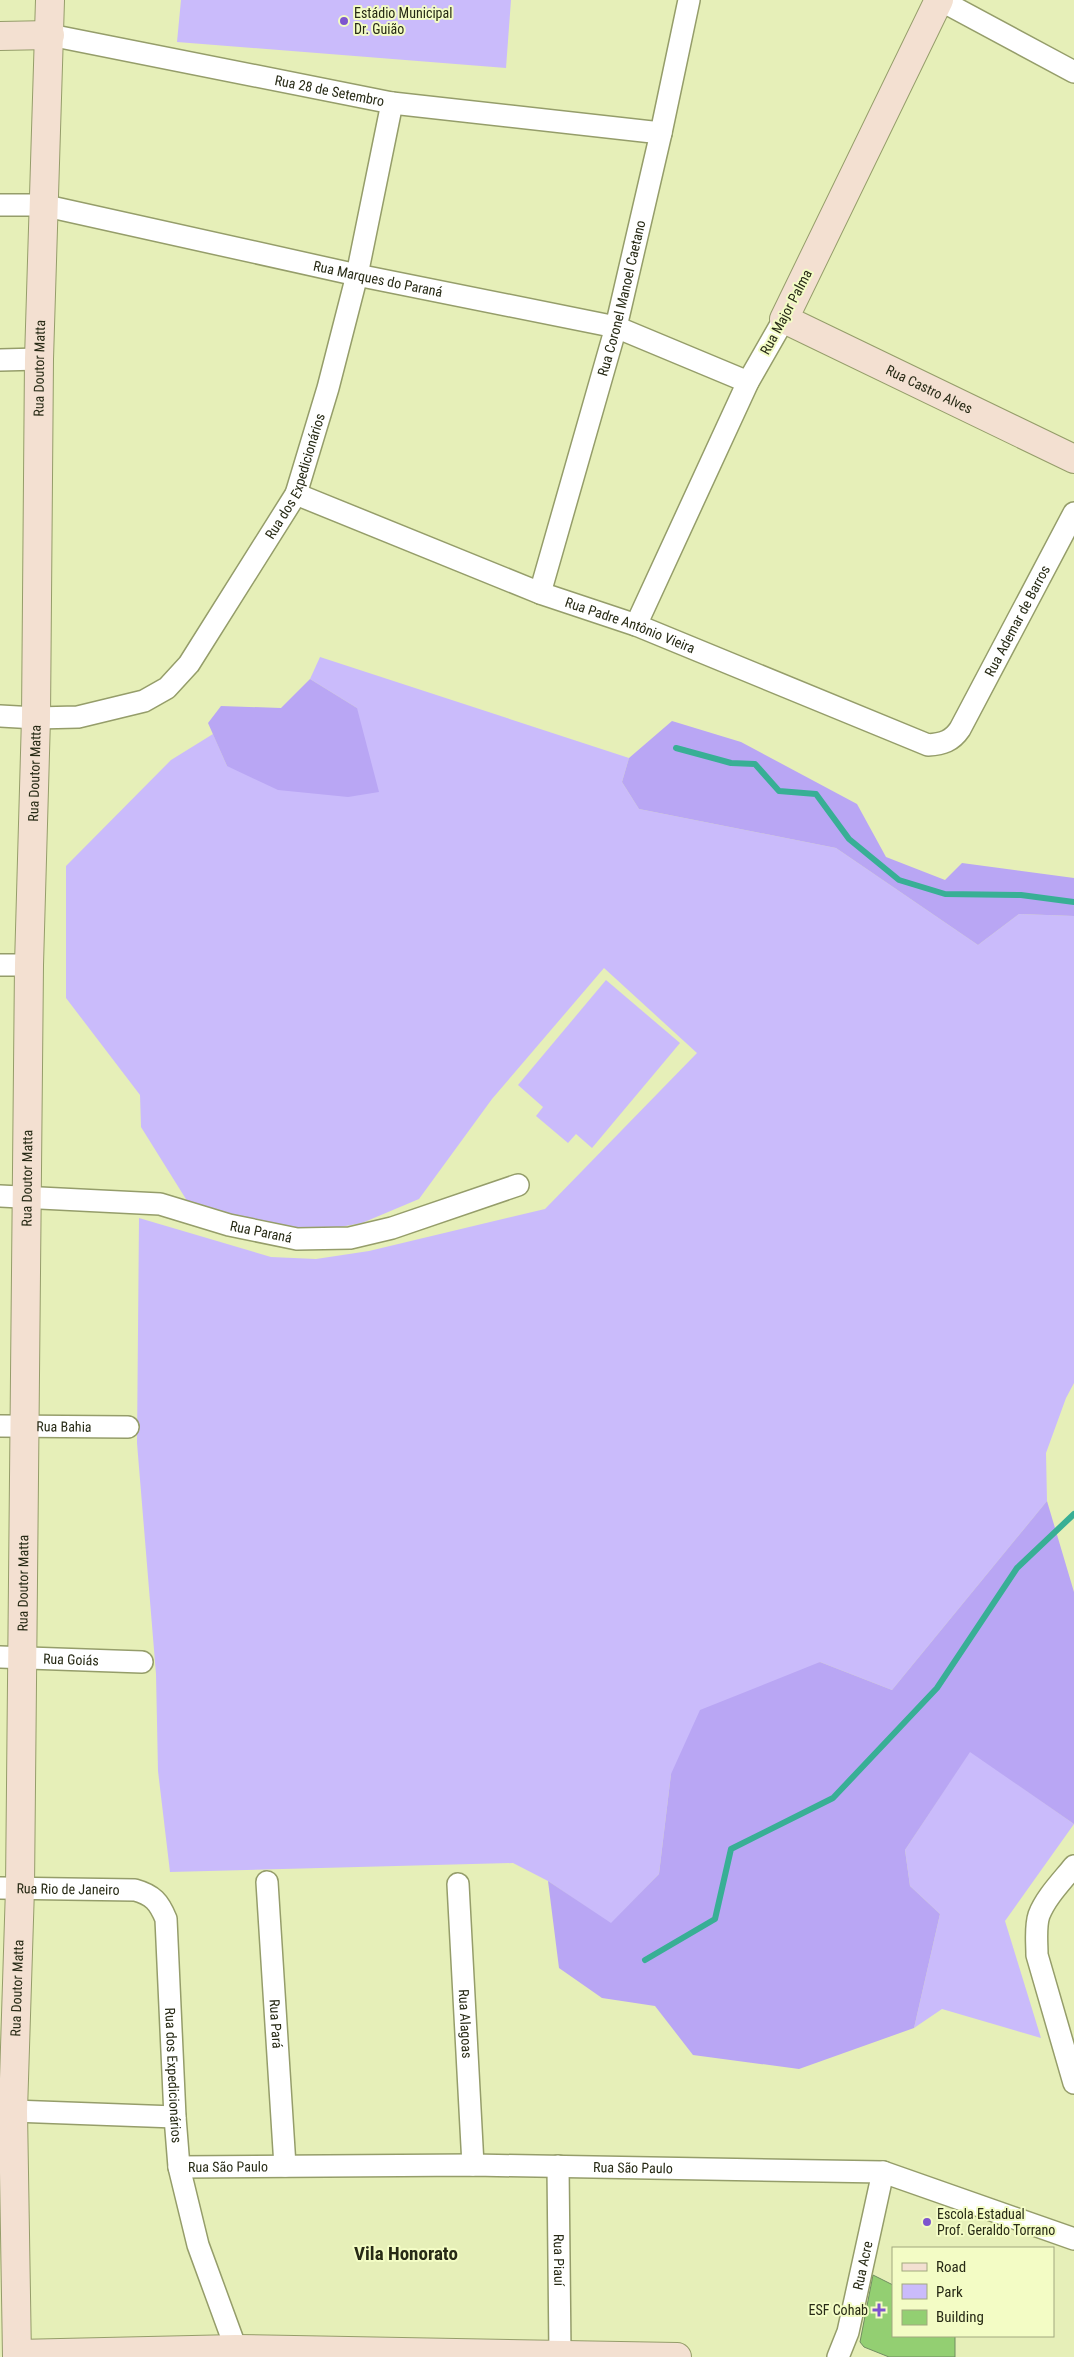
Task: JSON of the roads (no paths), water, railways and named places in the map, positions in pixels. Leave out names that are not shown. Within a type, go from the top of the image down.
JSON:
[{"type":"street","name":"Rua Doutor Matta","points":[[12,2354],[6,2111],[10,1888],[12,1426],[27,1196],[29,965],[36,718],[39,359],[42,206],[50,0]]},
{"type":"street","name":"Rua Coronel Manoel Caetano","points":[[540,593],[616,327],[661,133],[689,0]]},
{"type":"street","points":[[940,0],[1074,72]]},
{"type":"street","name":"Rua Major Palma","points":[[636,626],[748,382],[784,319],[940,0]]},
{"type":"street","name":"Rua 28 de Setembro","points":[[0,36],[50,35],[392,103],[661,133]]},
{"type":"street","name":"Rua dos Expedicionários","points":[[0,716],[36,718],[78,717],[144,701],[167,688],[189,664],[296,494],[328,388],[357,275],[392,103]]},
{"type":"street","name":"Rua Marques do Paraná","points":[[0,205],[42,206],[357,275],[616,327],[748,382]]},
{"type":"street","name":"Rua Castro Alves","points":[[784,319],[1074,459]]},
{"type":"street","points":[[0,360],[39,359]]},
{"type":"street","name":"Rua Padre Antônio Vieira","points":[[296,494],[540,593],[636,626],[928,744],[942,744],[954,738],[960,729]]},
{"type":"street","name":"Rua Ademar de Barros","points":[[960,729],[1074,512]]},
{"type":"street","points":[[0,965],[29,965]]},
{"type":"street","name":"Rua Paraná","points":[[0,1196],[160,1204],[229,1225],[297,1239],[341,1238],[392,1228],[518,1185]]},
{"type":"street","name":"Rua Bahia","points":[[12,1426],[128,1427]]},
{"type":"street","name":"Rua Goiás","points":[[11,1657],[142,1662]]},
{"type":"street","points":[[1074,1866],[1050,1896],[1039,1915],[1037,1955],[1074,2083]]},
{"type":"street","name":"Rua Pará","points":[[267,1882],[285,2166]]},
{"type":"street","name":"Rua Alagoas","points":[[458,1884],[472,2164]]},
{"type":"street","name":"Rua Rio de Janeiro","points":[[10,1888],[135,1890]]},
{"type":"street","name":"Rua dos Expedicionários","points":[[135,1890],[150,1894],[160,1903],[166,1919],[179,2167],[198,2246],[238,2353]]},
{"type":"street","points":[[6,2111],[175,2117]]},
{"type":"street","name":"Rua São Paulo","points":[[179,2167],[472,2164],[883,2172],[1074,2239]]},
{"type":"street","name":"Rua Piauí","points":[[558,2166],[560,2354]]},
{"type":"street","name":"Rua Acre","points":[[838,2357],[848,2332],[883,2172]]},
{"type":"street","points":[[12,2354],[560,2354],[677,2357]]},
{"type":"waterway","points":[[676,748],[731,763],[755,764],[779,791],[816,794],[849,839],[899,880],[945,894],[1021,895],[1074,902]]},
{"type":"waterway","points":[[645,1960],[715,1919],[731,1849],[833,1798],[937,1688],[1017,1568],[1074,1514]]},
{"type":"place","name":"Estádio Municipal Dr. Guião","points":[[344,21]]},
{"type":"place","name":"Escola Estadual Prof. Geraldo Torrano","points":[[927,2222]]},
{"type":"place","name":"ESF Cohab","points":[[879,2310]]},
{"type":"district","name":"Vila Honorato","points":[[406,2253]]}]
